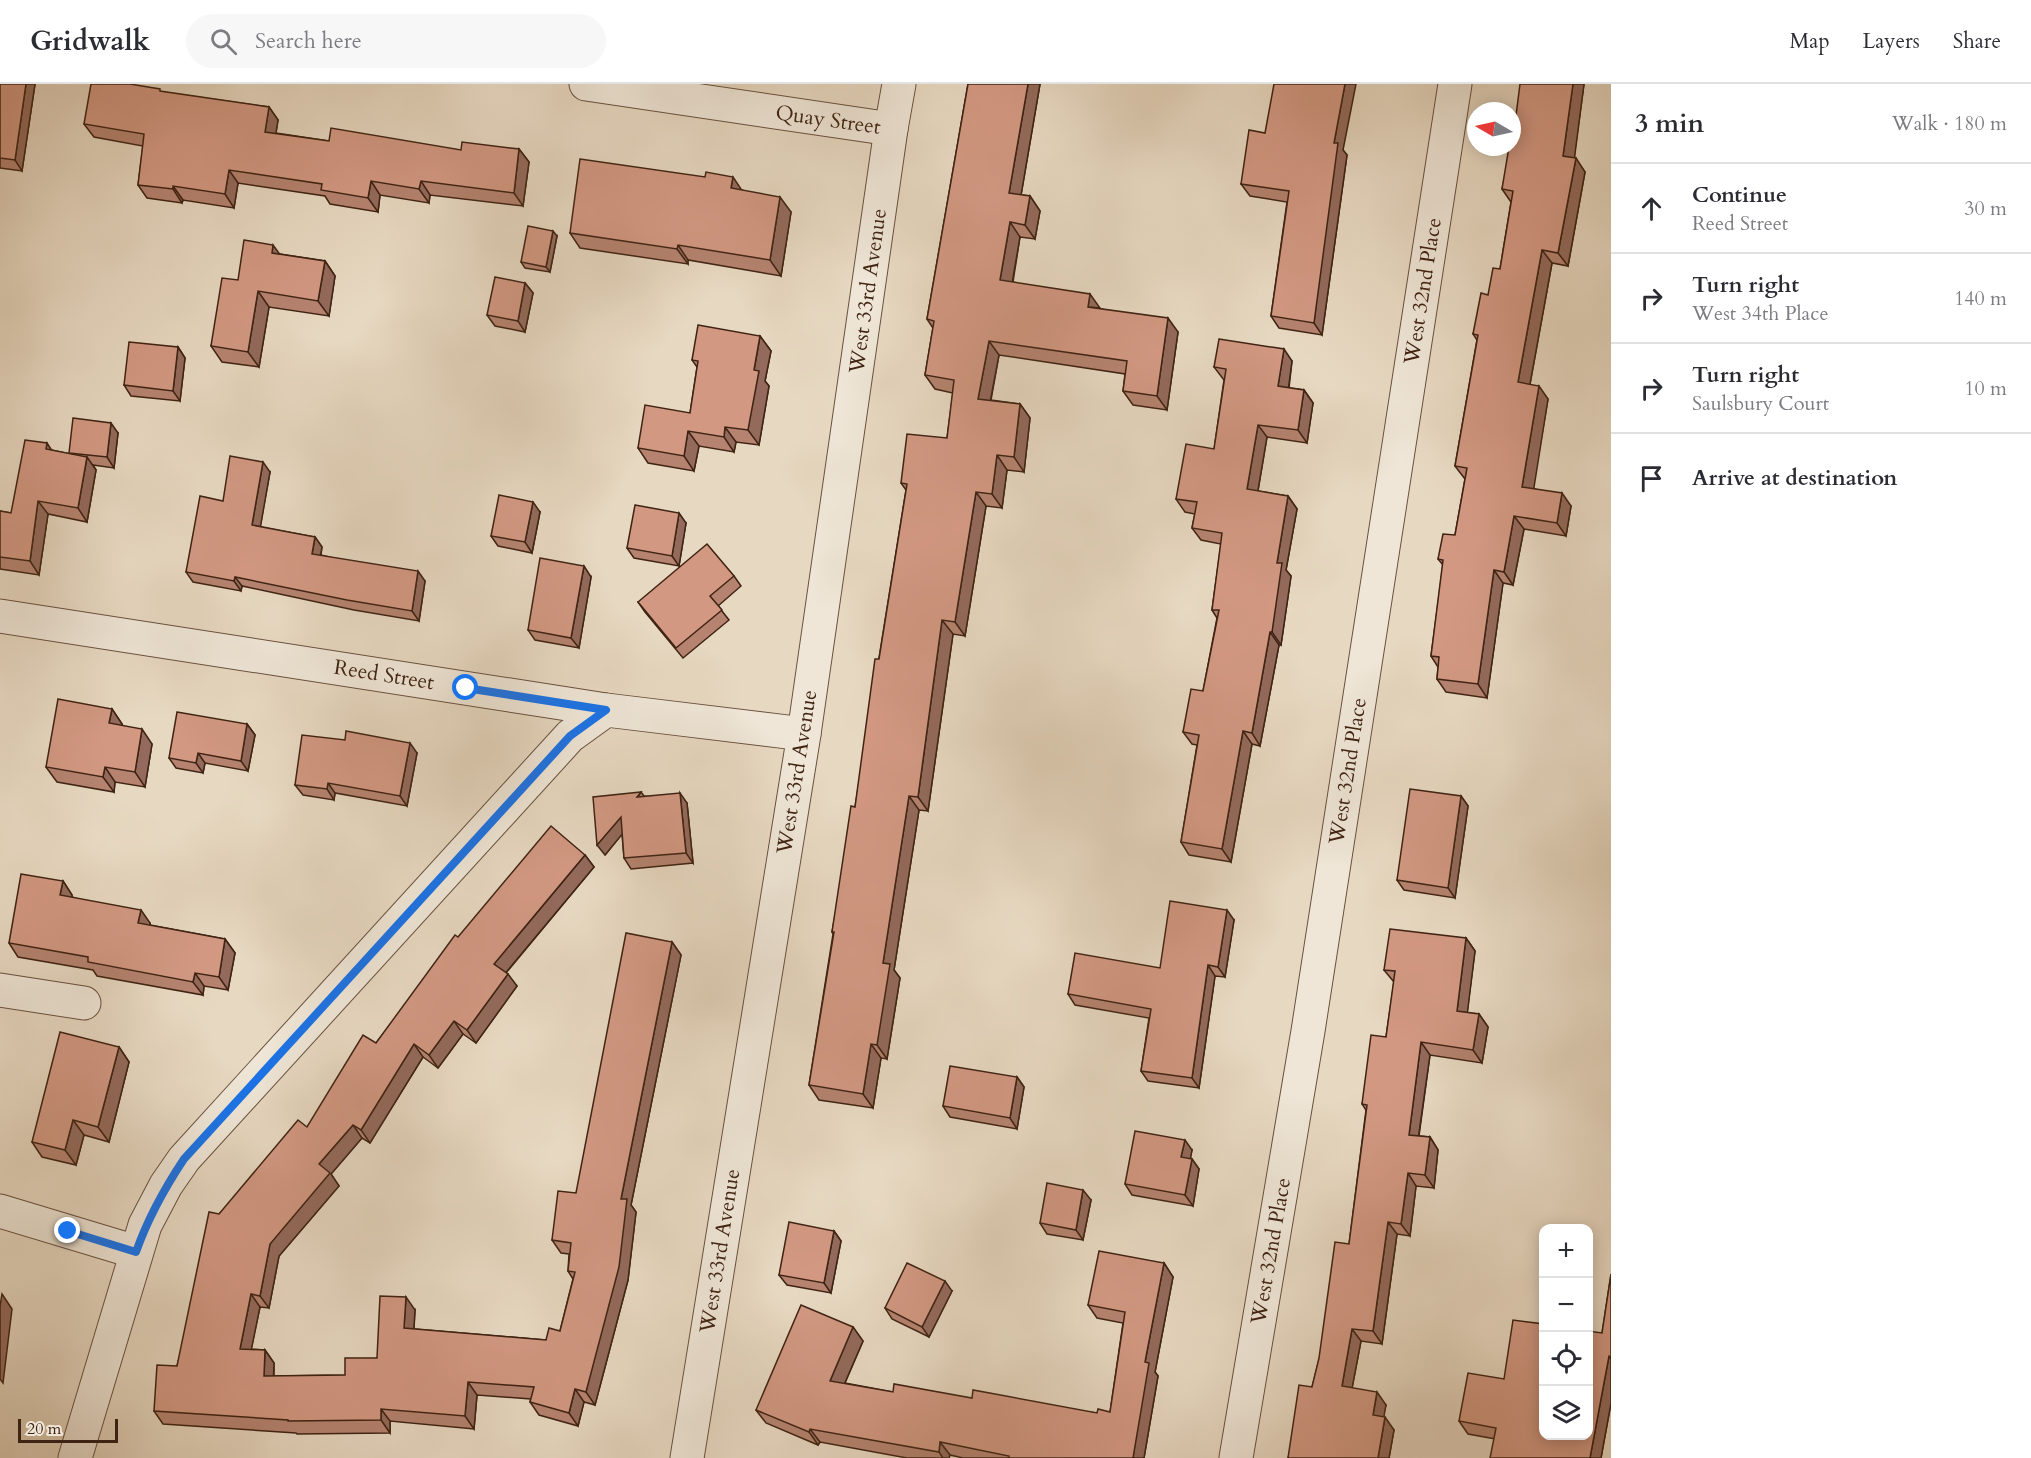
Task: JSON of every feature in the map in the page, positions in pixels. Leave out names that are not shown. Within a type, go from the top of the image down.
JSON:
[{"type":"street","name":"Quay Street","points":[[586,84],[891,129]]},
{"type":"street","name":"West 33rd Avenue","points":[[687,1458],[804,734],[899,84]]},
{"type":"street","name":"West 32nd Place","points":[[1236,1458],[1308,1031],[1455,84]]},
{"type":"street","name":"Reed Street","points":[[0,616],[606,710],[804,734]]},
{"type":"street","points":[[75,1458],[145,1225],[166,1185],[184,1159],[570,736],[606,710]]},
{"type":"street","points":[[0,990],[84,1002]]},
{"type":"street","points":[[0,1211],[136,1252]]},
{"type":"building","points":[[0,84],[26,84],[15,160],[0,158]]},
{"type":"building","points":[[91,84],[130,84],[160,89],[160,91],[269,107],[265,132],[329,141],[331,128],[461,150],[462,142],[519,149],[514,193],[421,181],[419,189],[371,181],[368,198],[321,190],[322,184],[229,170],[225,194],[173,186],[173,189],[138,185],[144,134],[84,124]]},
{"type":"building","points":[[968,84],[1028,84],[1009,193],[1030,196],[1025,225],[1010,222],[1000,280],[1090,294],[1088,307],[1168,318],[1157,396],[1123,391],[1127,361],[989,341],[978,399],[1020,404],[1014,457],[997,455],[992,494],[976,492],[955,622],[942,620],[918,797],[909,796],[883,963],[890,964],[877,1045],[871,1044],[863,1094],[809,1085],[834,932],[832,932],[851,806],[855,807],[875,659],[879,659],[907,484],[901,483],[907,434],[947,438],[954,380],[925,375],[934,321],[927,319]]},
{"type":"building","points":[[1274,84],[1345,84],[1334,143],[1338,143],[1314,323],[1271,316],[1289,191],[1241,184],[1249,130],[1265,133]]},
{"type":"building","points":[[1520,84],[1573,84],[1563,156],[1576,158],[1558,253],[1542,250],[1518,382],[1539,386],[1522,487],[1562,493],[1557,523],[1514,516],[1504,572],[1494,570],[1478,684],[1437,679],[1439,657],[1431,656],[1443,560],[1438,559],[1443,534],[1455,535],[1467,468],[1455,466],[1478,335],[1473,334],[1481,293],[1488,295],[1493,268],[1500,269],[1513,191],[1502,189],[1508,156],[1521,156],[1521,102],[1518,102]]},
{"type":"building","points":[[580,159],[705,177],[706,172],[733,177],[731,188],[780,197],[770,260],[678,245],[677,249],[570,233]]},
{"type":"building","points":[[528,226],[553,231],[546,267],[521,262]]},
{"type":"building","points":[[244,240],[273,245],[272,253],[325,261],[318,301],[258,291],[248,352],[211,346],[222,278],[238,280]]},
{"type":"building","points":[[495,277],[525,283],[518,321],[487,315]]},
{"type":"building","points":[[698,325],[760,336],[754,370],[759,371],[748,430],[725,427],[724,437],[688,431],[684,456],[638,448],[645,405],[690,413],[698,361],[692,360]]},
{"type":"building","points":[[1219,339],[1284,349],[1278,386],[1304,390],[1298,430],[1258,425],[1247,489],[1288,496],[1277,563],[1282,563],[1272,632],[1270,632],[1252,733],[1243,731],[1222,849],[1181,842],[1199,735],[1183,732],[1191,689],[1203,691],[1219,610],[1212,610],[1222,533],[1192,528],[1197,502],[1176,499],[1186,444],[1214,449],[1226,369],[1214,367]]},
{"type":"building","points":[[129,342],[178,347],[173,391],[124,385]]},
{"type":"building","points":[[73,418],[111,423],[107,457],[69,453]]},
{"type":"building","points":[[25,440],[47,443],[46,449],[87,457],[78,508],[38,501],[30,561],[0,557],[0,511],[11,513]]},
{"type":"building","points":[[230,456],[263,462],[252,525],[315,537],[312,554],[418,571],[412,611],[235,577],[234,581],[186,572],[200,496],[223,501]]},
{"type":"building","points":[[499,495],[533,502],[525,542],[491,536]]},
{"type":"building","points":[[635,505],[679,513],[672,556],[627,548]]},
{"type":"building","points":[[707,544],[734,576],[710,596],[722,610],[676,648],[638,602]]},
{"type":"building","points":[[540,558],[584,566],[571,638],[528,630]]},
{"type":"building","points":[[58,699],[112,709],[109,723],[142,729],[135,772],[105,767],[103,777],[46,767]]},
{"type":"building","points":[[177,712],[247,724],[241,761],[198,753],[196,763],[169,758]]},
{"type":"building","points":[[346,731],[410,743],[400,796],[328,783],[327,789],[295,785],[302,735],[345,740]]},
{"type":"building","points":[[1410,789],[1461,796],[1448,888],[1397,880]]},
{"type":"building","points":[[641,792],[637,797],[680,793],[686,853],[624,858],[621,817],[597,845],[593,797]]},
{"type":"building","points":[[551,826],[585,855],[494,964],[508,974],[467,1030],[454,1021],[429,1055],[414,1044],[361,1130],[353,1125],[319,1164],[330,1173],[270,1244],[260,1296],[251,1294],[240,1349],[265,1350],[264,1376],[345,1375],[345,1358],[377,1358],[380,1296],[406,1297],[404,1328],[546,1340],[549,1328],[560,1331],[575,1272],[568,1271],[571,1243],[552,1240],[558,1191],[576,1193],[626,933],[672,942],[621,1199],[627,1199],[619,1267],[586,1392],[575,1389],[569,1413],[530,1402],[534,1387],[468,1382],[465,1416],[381,1409],[381,1420],[288,1421],[154,1411],[157,1365],[177,1366],[209,1212],[219,1214],[298,1120],[307,1127],[363,1035],[376,1043],[455,935],[458,937]]},
{"type":"building","points":[[21,874],[63,881],[60,895],[141,910],[138,923],[225,939],[219,977],[195,973],[193,982],[88,962],[88,957],[9,943]]},
{"type":"building","points":[[1170,901],[1227,910],[1218,967],[1208,965],[1192,1078],[1141,1071],[1151,1009],[1068,994],[1075,953],[1160,968]]},
{"type":"building","points":[[1390,929],[1466,938],[1457,1011],[1479,1014],[1473,1050],[1421,1042],[1409,1135],[1430,1137],[1425,1175],[1408,1173],[1401,1224],[1388,1222],[1373,1331],[1352,1329],[1342,1386],[1377,1392],[1373,1415],[1385,1417],[1378,1458],[1288,1458],[1299,1385],[1312,1387],[1319,1358],[1335,1242],[1349,1244],[1367,1105],[1362,1104],[1371,1035],[1386,1037],[1395,971],[1384,970]]},
{"type":"building","points":[[60,1032],[119,1047],[98,1127],[73,1120],[65,1150],[32,1142]]},
{"type":"building","points":[[950,1066],[1017,1077],[1010,1118],[943,1106]]},
{"type":"building","points":[[1135,1131],[1185,1140],[1181,1157],[1192,1159],[1185,1195],[1125,1184]]},
{"type":"building","points":[[1047,1183],[1083,1190],[1076,1230],[1040,1223]]},
{"type":"building","points":[[789,1222],[834,1231],[824,1283],[779,1275]]},
{"type":"building","points":[[1099,1251],[1164,1263],[1145,1362],[1149,1363],[1133,1458],[1009,1458],[1009,1456],[940,1442],[939,1452],[810,1429],[809,1432],[756,1410],[801,1305],[853,1327],[830,1381],[893,1392],[894,1384],[972,1398],[973,1390],[1097,1413],[1098,1409],[1110,1412],[1125,1312],[1088,1305]]},
{"type":"building","points":[[907,1263],[945,1281],[922,1327],[885,1308]]},
{"type":"building","points":[[1611,1274],[1611,1357],[1609,1356],[1590,1458],[1490,1458],[1496,1428],[1459,1421],[1468,1373],[1504,1379],[1513,1320],[1539,1323],[1539,1440],[1593,1440],[1593,1332],[1602,1333]]},
{"type":"route","points":[[68,1231],[136,1252],[145,1225],[166,1185],[184,1159],[570,736],[606,710],[466,688]]}]
